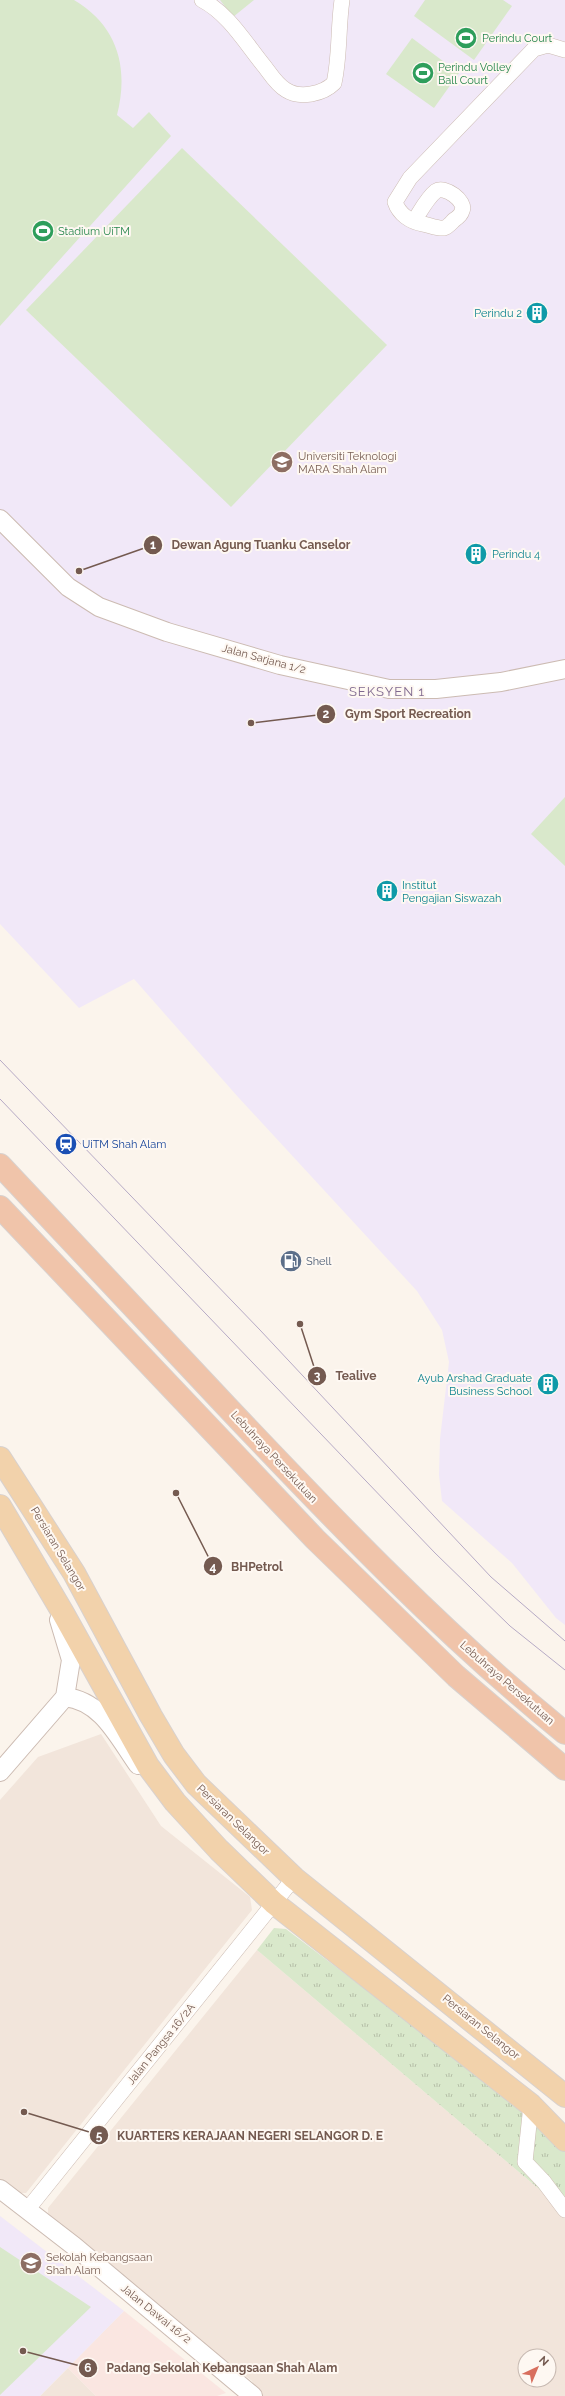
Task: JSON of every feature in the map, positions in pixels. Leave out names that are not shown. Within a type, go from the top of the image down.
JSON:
[{"type":"highway","name":"Lebuhraya Persekutuan","points":[[0,1165],[314,1500],[433,1618],[514,1692],[565,1733]]},
{"type":"highway","points":[[0,1207],[315,1539],[456,1676],[565,1769]]},
{"type":"main road","name":"Persiaran Selangor","points":[[0,1458],[74,1573],[174,1755],[207,1797],[294,1878],[565,2096]]},
{"type":"main road","points":[[0,1506],[42,1576],[148,1766],[174,1802],[219,1850],[274,1903],[531,2105],[565,2140]]},
{"type":"street","points":[[202,0],[222,14],[276,81],[286,91],[300,94],[320,93],[334,83],[338,62],[339,21],[342,0]]},
{"type":"street","points":[[414,221],[402,215],[395,202],[410,178],[534,49],[548,45],[565,50]]},
{"type":"street","name":"Jalan Sarjana 1/2","points":[[0,519],[68,587],[99,607],[167,632],[280,665],[389,690],[436,689],[501,682],[565,669]]},
{"type":"street","points":[[0,1772],[65,1698],[71,1660],[66,1639],[42,1576]]},
{"type":"street","points":[[65,1698],[79,1699],[95,1708],[142,1770],[174,1802]]},
{"type":"street","name":"Jalan Pangsa 16/2A","points":[[27,2210],[294,1878]]},
{"type":"street","points":[[531,2105],[525,2162],[544,2182],[565,2210]]},
{"type":"street","name":"Jalan Dawai 16/2","points":[[0,2189],[74,2246],[253,2396]]},
{"type":"shaded area","name":"Universiti Teknologi MARA Shah Alam","points":[[0,0],[565,0],[565,1625],[556,1618],[512,1563],[442,1501],[439,1475],[440,1439],[449,1362],[442,1330],[417,1291],[238,1097],[134,979],[79,1008],[0,924]]},
{"type":"shaded area","points":[[101,1734],[161,1826],[250,1897],[252,1910],[26,2193],[12,2193],[0,2183],[0,1800],[38,1757]]},
{"type":"shaded area","points":[[257,1950],[565,2211],[565,2396],[258,2396],[252,2381],[48,2224],[48,2208]]},
{"type":"shaded area","name":"Sekolah Kebangsaan Shah Alam","points":[[0,2216],[124,2311],[40,2396],[0,2396]]},
{"type":"shaded area","points":[[124,2311],[226,2393],[217,2396],[96,2396],[68,2368]]},
{"type":"shaded area","points":[[68,2368],[96,2396],[40,2396]]},
{"type":"green space","name":"Stadium UiTM","points":[[0,0],[74,0],[89,10],[101,22],[110,35],[120,65],[122,81],[117,115],[133,128],[149,112],[171,136],[0,326]]},
{"type":"green space","points":[[220,0],[254,0],[233,17]]},
{"type":"green space","name":"Perindu Court","points":[[425,0],[503,0],[512,6],[474,60],[414,16]]},
{"type":"green space","name":"Perindu Volley Ball Court","points":[[412,38],[459,73],[434,108],[386,74]]},
{"type":"green space","points":[[182,148],[387,345],[231,507],[26,310]]},
{"type":"green space","points":[[565,797],[565,866],[531,834]]},
{"type":"green space","points":[[274,1928],[286,1929],[535,2118],[565,2148],[565,2211],[257,1950]]},
{"type":"green space","points":[[0,2247],[91,2307],[0,2395]]},
{"type":"tram line","points":[[0,1060],[260,1330],[491,1577],[565,1641]]},
{"type":"tram line","points":[[0,1099],[435,1553],[510,1626],[565,1670]]},
{"type":"place","name":"Perindu Court","points":[[466,38]]},
{"type":"place","name":"Perindu Volley Ball Court","points":[[423,73]]},
{"type":"place","name":"Stadium UiTM","points":[[43,231]]},
{"type":"place","name":"Perindu 2","points":[[537,313]]},
{"type":"place","name":"Universiti Teknologi MARA Shah Alam","points":[[282,462]]},
{"type":"place","name":"Perindu 4","points":[[476,554]]},
{"type":"place","name":"Dewan Agung Tuanku Canselor","points":[[79,571]]},
{"type":"place","name":"Gym Sport Recreation","points":[[251,723]]},
{"type":"place","name":"Institut Pengajian Siswazah","points":[[387,891]]},
{"type":"place","name":"UiTM Shah Alam","points":[[66,1144]]},
{"type":"place","name":"Shell","points":[[291,1261]]},
{"type":"place","name":"Tealive","points":[[300,1324]]},
{"type":"place","name":"Ayub Arshad Graduate Business School","points":[[548,1384]]},
{"type":"place","name":"BHPetrol","points":[[176,1493]]},
{"type":"place","name":"KUARTERS KERAJAAN NEGERI SELANGOR D. E","points":[[24,2112]]},
{"type":"place","name":"Sekolah Kebangsaan Shah Alam","points":[[31,2263]]},
{"type":"place","name":"Padang Sekolah Kebangsaan Shah Alam","points":[[23,2351]]},
{"type":"district","name":"SEKSYEN 1","points":[[387,691]]}]
